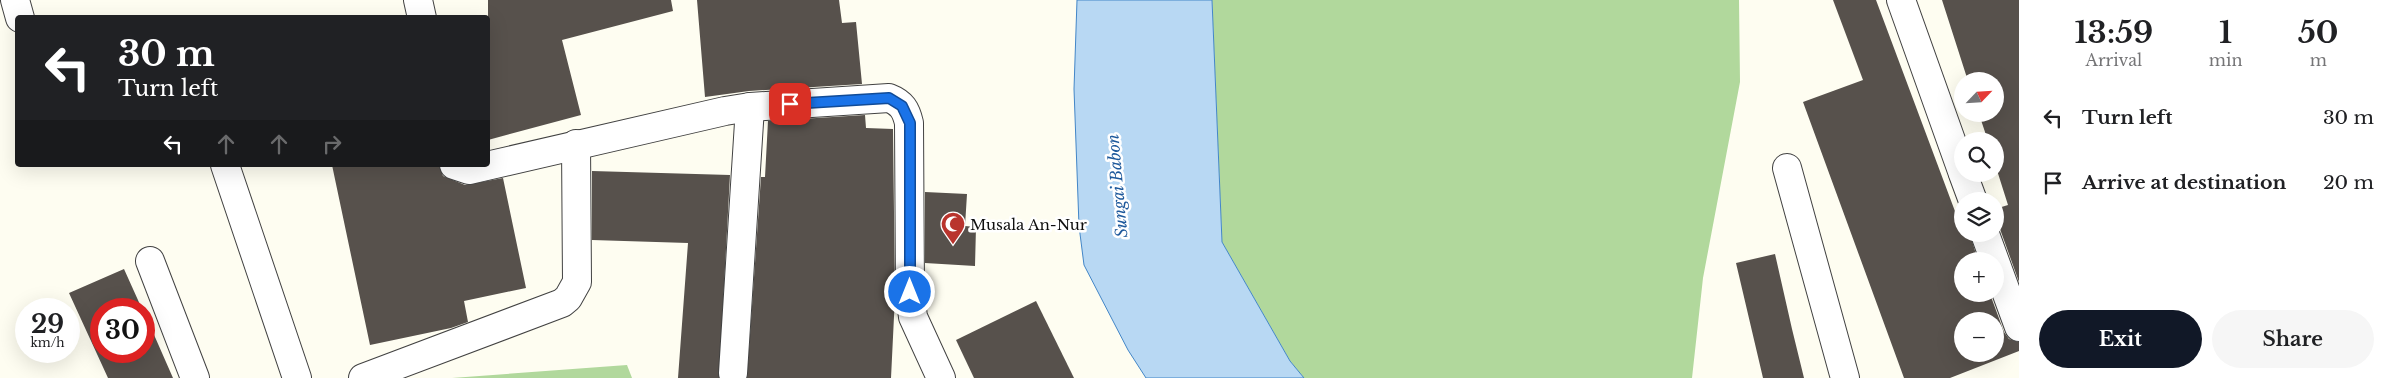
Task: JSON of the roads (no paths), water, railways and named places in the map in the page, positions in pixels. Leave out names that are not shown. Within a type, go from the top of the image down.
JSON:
[{"type":"street","points":[[14,0],[19,15]]},
{"type":"street","points":[[418,0],[421,15]]},
{"type":"street","points":[[1900,0],[1954,147]]},
{"type":"street","points":[[490,165],[576,144],[750,107],[889,98],[902,106],[910,123],[910,292],[913,317],[941,378]]},
{"type":"street","points":[[733,373],[750,107]]},
{"type":"street","points":[[363,378],[553,306],[568,298],[577,282],[576,144]]},
{"type":"street","points":[[226,167],[297,378]]},
{"type":"street","points":[[460,167],[469,170],[481,167]]},
{"type":"street","points":[[1787,168],[1845,378]]},
{"type":"street","points":[[1988,242],[2019,327]]},
{"type":"street","points":[[150,261],[195,378]]},
{"type":"water","name":"Sungai Babon","points":[[1077,0],[1212,0],[1222,242],[1290,361],[1304,378],[1146,378],[1128,350],[1084,265],[1079,226],[1074,89]]},
{"type":"place","name":"Musala An-Nur","points":[[953,245]]}]
